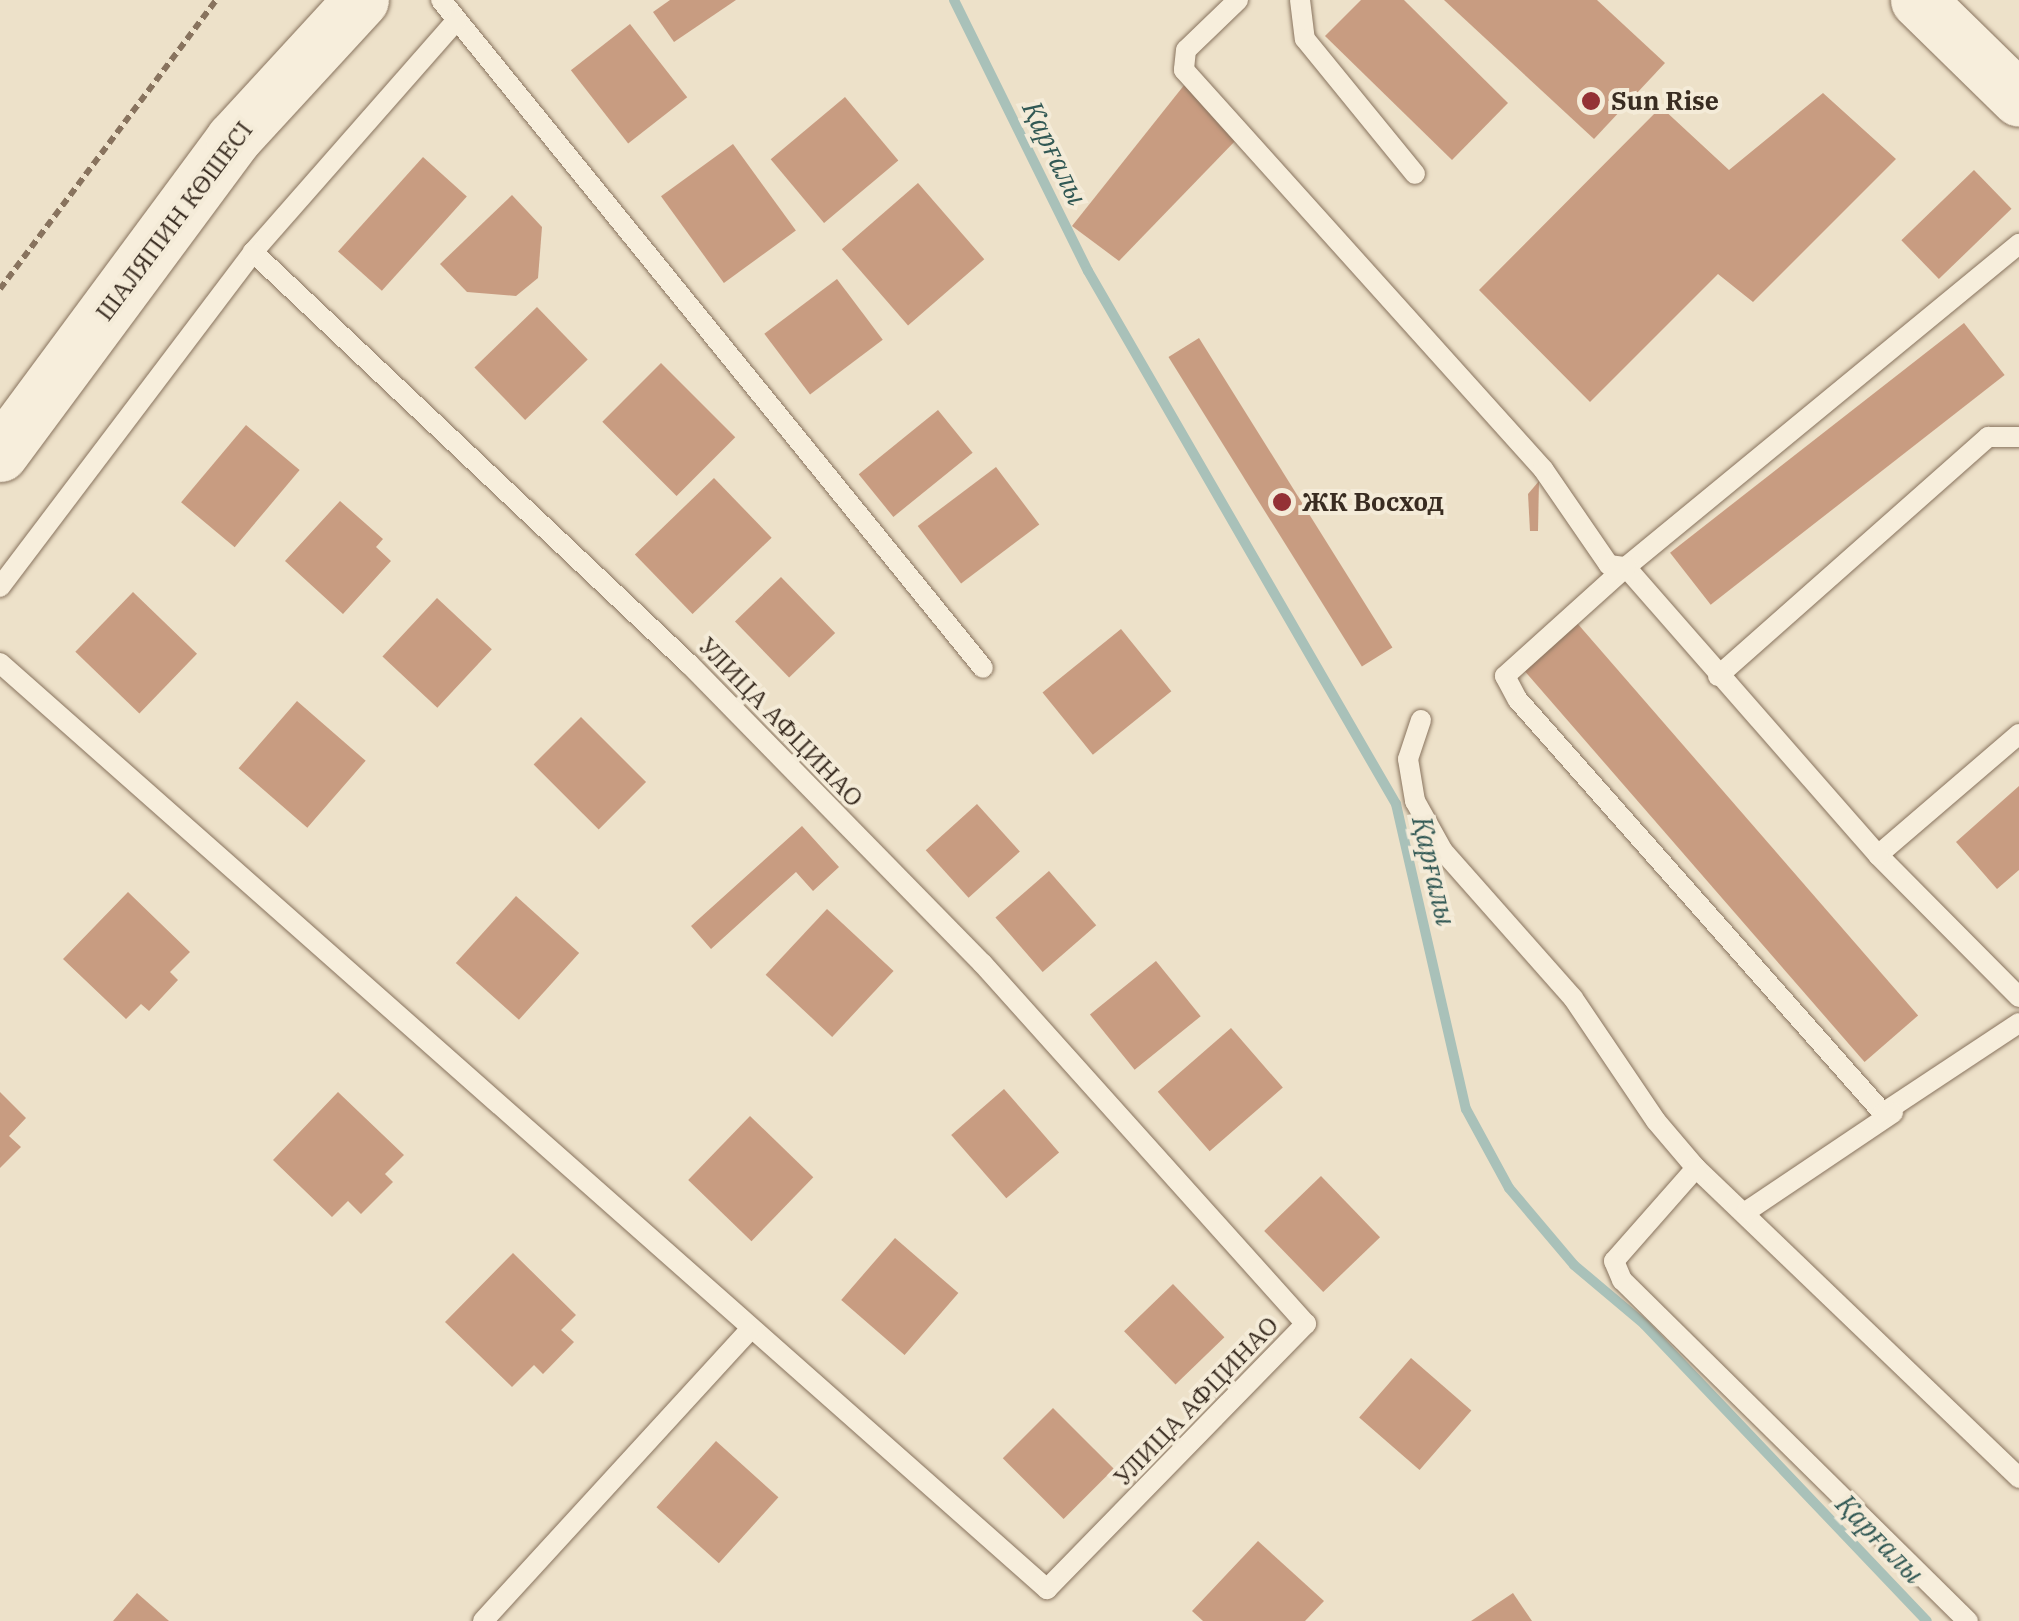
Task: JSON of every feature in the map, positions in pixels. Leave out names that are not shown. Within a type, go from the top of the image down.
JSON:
[{"type":"main road","name":"ШАЛЯПИН КӨШЕСІ","points":[[0,454],[233,139],[361,0]]},
{"type":"main road","points":[[1918,0],[2019,99]]},
{"type":"lane","points":[[441,0],[982,668]]},
{"type":"lane","points":[[1238,0],[1186,50],[1184,70],[1543,468],[1609,564],[1626,567],[1878,856],[2019,997]]},
{"type":"lane","points":[[1300,0],[1305,40],[1415,174]]},
{"type":"lane","points":[[0,587],[253,252],[456,21]]},
{"type":"lane","points":[[1893,1113],[1884,1113],[1857,1084],[1518,700],[1505,676],[1626,567],[2019,244]]},
{"type":"lane","name":"УЛИЦА АФЦИНАО","points":[[0,663],[749,1331],[1048,1589],[1306,1324],[982,963],[690,664],[253,252]]},
{"type":"lane","points":[[1718,676],[1988,437],[2019,437]]},
{"type":"lane","points":[[1422,720],[1408,759],[1415,801],[1444,851],[1573,998],[1656,1121],[1696,1168],[1748,1212],[2019,1478]]},
{"type":"lane","points":[[1878,856],[2019,734]]},
{"type":"lane","points":[[1748,1212],[2019,1023]]},
{"type":"lane","points":[[1696,1168],[1614,1261],[1622,1280],[1968,1621]]},
{"type":"lane","points":[[483,1621],[749,1331]]},
{"type":"path","points":[[0,289],[216,0]]},
{"type":"building","points":[[670,0],[736,0],[674,42],[653,12]]},
{"type":"building","points":[[1361,0],[1404,0],[1508,103],[1452,160],[1325,36]]},
{"type":"building","name":"Sun Rise","points":[[1444,0],[1597,0],[1665,63],[1594,139]]},
{"type":"building","points":[[630,24],[687,97],[628,143],[571,70]]},
{"type":"building","points":[[1185,84],[1237,139],[1119,261],[1072,226]]},
{"type":"building","points":[[1823,93],[1896,159],[1753,302],[1718,274],[1590,402],[1479,290],[1661,107],[1729,170]]},
{"type":"building","points":[[845,97],[898,161],[824,223],[771,159]]},
{"type":"building","points":[[733,144],[796,231],[724,283],[661,196]]},
{"type":"building","points":[[423,157],[467,196],[382,291],[338,251]]},
{"type":"building","points":[[1974,170],[2012,209],[1939,279],[1901,240]]},
{"type":"building","points":[[918,183],[984,259],[908,325],[842,249]]},
{"type":"building","points":[[512,195],[542,227],[538,278],[516,296],[467,292],[440,264]]},
{"type":"building","points":[[837,279],[883,340],[810,394],[764,334]]},
{"type":"building","points":[[537,307],[588,360],[525,420],[474,367]]},
{"type":"building","points":[[1964,323],[2005,375],[1711,605],[1670,553]]},
{"type":"building","name":"ЖК Восход","points":[[1199,338],[1392,648],[1362,667],[1168,357]]},
{"type":"building","points":[[661,363],[735,437],[677,496],[602,422]]},
{"type":"building","points":[[938,410],[973,453],[893,517],[859,474]]},
{"type":"building","points":[[246,425],[300,470],[235,547],[181,502]]},
{"type":"building","points":[[996,467],[1039,525],[961,583],[918,526]]},
{"type":"building","points":[[714,478],[772,538],[693,614],[635,554]]},
{"type":"building","points":[[1539,481],[1538,531],[1530,531],[1528,494]]},
{"type":"building","points":[[340,501],[383,539],[376,547],[391,561],[343,614],[285,561]]},
{"type":"building","points":[[781,577],[835,633],[789,678],[735,621]]},
{"type":"building","points":[[133,592],[197,654],[139,714],[75,652]]},
{"type":"building","points":[[437,598],[492,649],[437,708],[382,657]]},
{"type":"building","points":[[1577,623],[1918,1015],[1865,1062],[1523,670]]},
{"type":"building","points":[[1121,629],[1171,691],[1093,755],[1043,693]]},
{"type":"building","points":[[297,701],[366,761],[307,828],[239,768]]},
{"type":"building","points":[[581,717],[646,782],[599,829],[534,764]]},
{"type":"building","points":[[2019,786],[2019,870],[1997,889],[1956,842]]},
{"type":"building","points":[[977,804],[1020,852],[969,898],[926,850]]},
{"type":"building","points":[[802,826],[839,867],[813,891],[796,872],[711,949],[691,926]]},
{"type":"building","points":[[1049,871],[1096,925],[1043,972],[995,918]]},
{"type":"building","points":[[128,892],[190,952],[170,972],[178,980],[149,1011],[141,1004],[126,1019],[63,959]]},
{"type":"building","points":[[516,896],[579,953],[519,1020],[456,963]]},
{"type":"building","points":[[827,909],[894,971],[832,1037],[766,975]]},
{"type":"building","points":[[1156,961],[1201,1016],[1135,1070],[1090,1014]]},
{"type":"building","points":[[1231,1028],[1283,1088],[1210,1151],[1158,1092]]},
{"type":"building","points":[[1004,1089],[1059,1152],[1006,1198],[951,1135]]},
{"type":"building","points":[[0,1092],[26,1118],[9,1136],[21,1147],[0,1168]]},
{"type":"building","points":[[338,1092],[404,1155],[385,1174],[393,1182],[361,1214],[348,1201],[332,1217],[273,1160]]},
{"type":"building","points":[[750,1116],[813,1177],[751,1241],[688,1180]]},
{"type":"building","points":[[1321,1176],[1380,1237],[1323,1292],[1264,1231]]},
{"type":"building","points":[[895,1238],[958,1293],[905,1355],[841,1300]]},
{"type":"building","points":[[513,1253],[576,1315],[561,1330],[574,1342],[543,1374],[534,1365],[512,1387],[445,1322]]},
{"type":"building","points":[[1173,1284],[1224,1337],[1175,1384],[1124,1331]]},
{"type":"building","points":[[1411,1358],[1471,1410],[1420,1470],[1359,1418]]},
{"type":"building","points":[[1053,1408],[1114,1469],[1064,1519],[1003,1458]]},
{"type":"building","points":[[716,1441],[778,1497],[719,1563],[656,1507]]},
{"type":"building","points":[[1258,1541],[1324,1601],[1305,1621],[1203,1621],[1192,1611]]},
{"type":"building","points":[[137,1593],[169,1621],[113,1621]]},
{"type":"building","points":[[1513,1593],[1532,1621],[1471,1621]]},
{"type":"waterway","name":"Қарғалы","points":[[954,0],[1088,271],[1396,804],[1466,1109],[1509,1188],[1574,1265],[1644,1324],[1927,1621]]},
{"type":"place","name":"Sun Rise","points":[[1591,101]]},
{"type":"place","name":"ЖК Восход","points":[[1282,502]]}]
